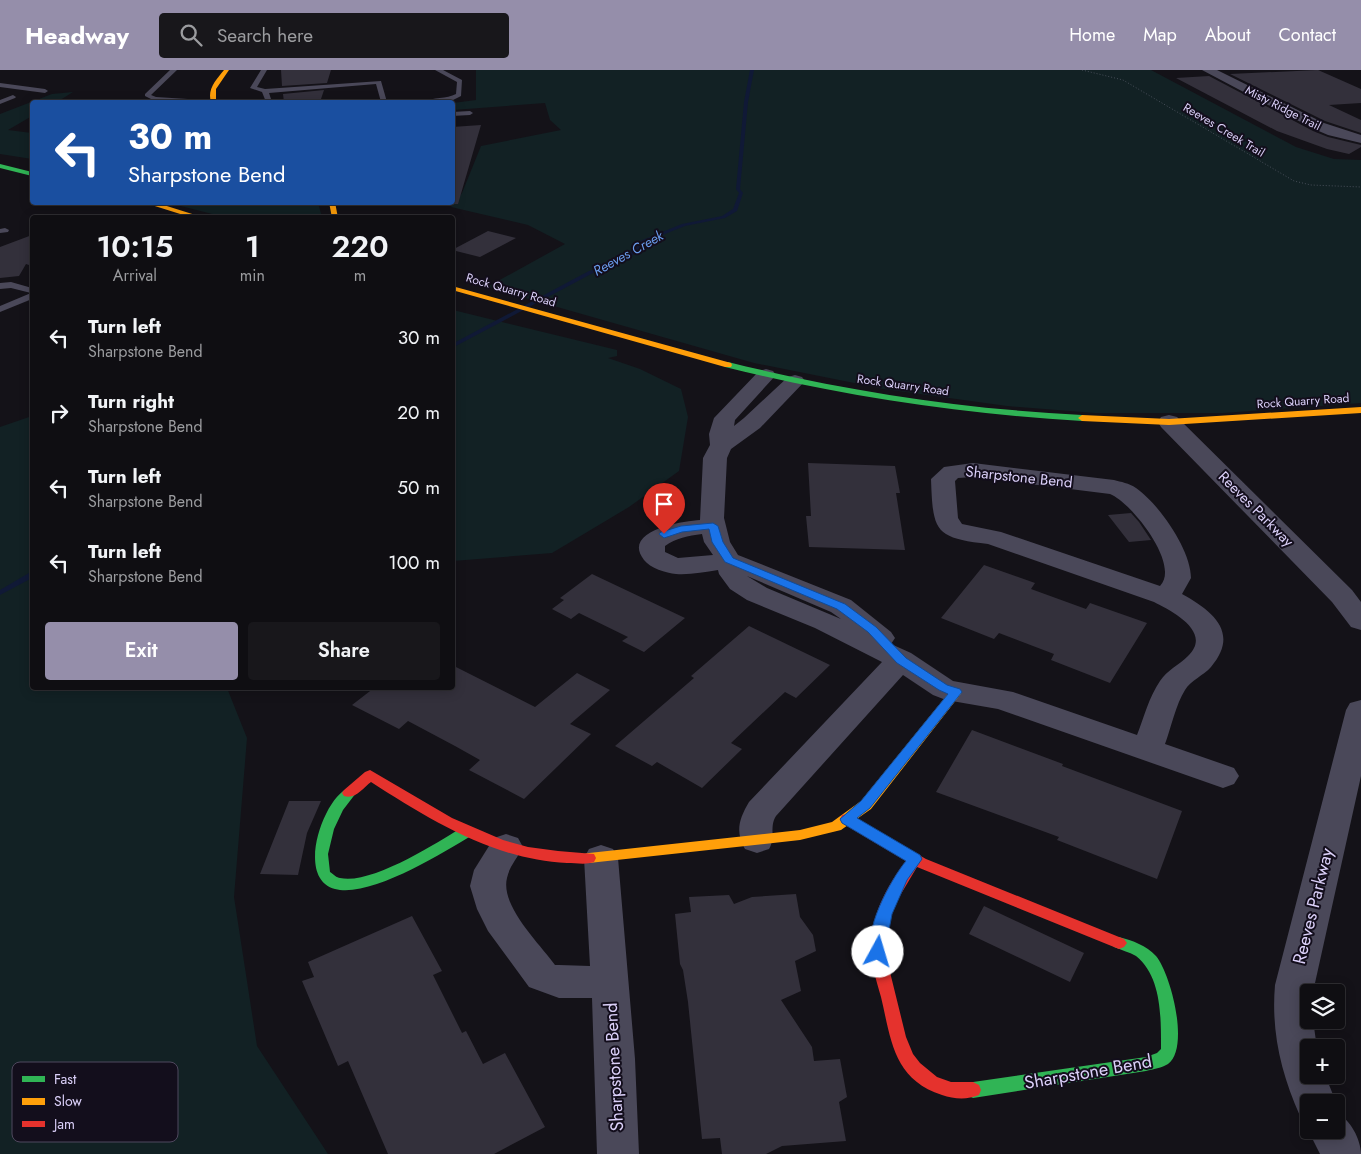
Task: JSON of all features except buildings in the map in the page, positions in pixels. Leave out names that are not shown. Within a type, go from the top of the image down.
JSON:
[{"type":"street","points":[[212,100],[211,97],[214,87],[227,70]]},
{"type":"street","name":"Misty Ridge Trail","points":[[1208,70],[1319,126],[1333,132],[1361,139]]},
{"type":"street","points":[[0,166],[30,174]]},
{"type":"street","points":[[156,205],[191,215]]},
{"type":"street","name":"Rock Quarry Road","points":[[455,289],[766,375],[976,410],[1058,418],[1169,422],[1229,420],[1361,410]]},
{"type":"street","points":[[766,375],[725,418],[720,434],[721,446],[714,465],[713,526],[718,542],[729,560],[732,574],[747,588],[825,622],[901,660],[943,688],[956,692],[1002,699],[1223,776]]},
{"type":"street","points":[[721,446],[752,423],[795,381]]},
{"type":"street","name":"Reeves Parkway","points":[[1169,422],[1342,596],[1361,621]]},
{"type":"street","name":"Sharpstone Bend","points":[[1147,750],[1170,687],[1199,661],[1211,645],[1211,636],[1200,620],[1179,603],[1164,596],[992,537],[967,535],[953,531],[946,521],[943,479],[952,472],[973,470],[1114,487],[1126,492],[1142,507],[1176,557],[1178,578],[1176,584],[1164,596]]},
{"type":"street","points":[[713,526],[681,529],[664,534],[652,544],[652,553],[665,564],[675,566],[694,566],[729,560]]},
{"type":"street","points":[[757,840],[754,828],[758,814],[901,660]]},
{"type":"street","points":[[466,832],[437,851],[372,881],[341,885],[327,880],[322,874],[322,853],[331,816],[339,805],[370,775],[431,813],[466,832],[506,847],[563,858],[602,858],[819,831],[836,826],[866,805],[956,692]]},
{"type":"street","name":"Reeves Parkway","points":[[1312,1094],[1302,1070],[1294,1035],[1292,1011],[1294,985],[1361,710]]},
{"type":"street","name":"Sharpstone Bend","points":[[847,819],[915,859],[1140,951],[1148,957],[1158,971],[1162,987],[1169,1051],[1162,1059],[1146,1064],[968,1091],[947,1090],[929,1083],[909,1063],[902,1050],[878,952],[879,934],[884,914],[901,877],[915,859]]},
{"type":"street","name":"Sharpstone Bend","points":[[506,847],[490,874],[488,886],[490,897],[497,914],[542,976],[553,982],[568,984],[610,980]]},
{"type":"street","name":"Sharpstone Bend","points":[[602,858],[615,1059],[618,1154]]},
{"type":"street","points":[[1334,1139],[1343,1154]]},
{"type":"lane","points":[[171,100],[155,99],[147,94],[174,70]]},
{"type":"lane","points":[[264,70],[253,88],[264,91],[378,79],[383,100]]},
{"type":"lane","points":[[438,70],[460,81],[459,95],[449,100]]},
{"type":"lane","points":[[0,85],[45,91]]},
{"type":"lane","points":[[264,91],[268,100]]},
{"type":"lane","points":[[0,102],[13,97]]},
{"type":"lane","points":[[455,114],[470,113]]},
{"type":"lane","points":[[0,286],[11,285],[30,291]]},
{"type":"lane","points":[[0,310],[30,297]]},
{"type":"path","name":"Reeves Creek Trail","points":[[1082,70],[1123,80],[1294,181],[1310,185],[1361,187]]},
{"type":"shaded area","points":[[476,70],[1151,70],[1296,147],[1334,159],[1361,160],[1361,403],[1223,413],[1095,413],[1007,406],[884,389],[754,363],[487,287],[565,244],[528,225],[451,207],[455,205],[455,202],[462,193],[481,146],[561,130],[550,120],[545,103],[455,110],[455,103],[476,100]]},
{"type":"shaded area","points":[[73,92],[60,100],[36,100],[52,94]]},
{"type":"shaded area","points":[[30,102],[30,117],[8,130],[30,133],[30,159],[0,154],[0,114]]},
{"type":"shaded area","points":[[177,205],[319,205],[321,215],[216,215]]},
{"type":"shaded area","points":[[455,310],[617,350],[617,356],[608,358],[640,369],[681,389],[688,417],[679,471],[629,507],[552,553],[455,561]]},
{"type":"shaded area","points":[[30,417],[30,690],[228,690],[247,738],[234,897],[257,1046],[328,1154],[0,1154],[0,427]]},
{"type":"waterway","name":"Reeves Creek","points":[[455,344],[591,272],[609,267],[629,256],[642,242],[684,225],[723,217],[735,210],[741,193],[738,189],[746,102],[752,70]]},
{"type":"waterway","name":"Reeves Creek","points":[[0,593],[30,576]]},
{"type":"traffic: fast","points":[[0,166],[30,174]]},
{"type":"traffic: fast","points":[[728,365],[814,384],[900,399],[991,411],[1082,418]]},
{"type":"traffic: fast","points":[[349,793],[338,806],[330,821],[324,837],[321,854],[324,875],[337,884],[357,884],[382,876],[408,865],[466,832]]},
{"type":"traffic: fast","points":[[973,1090],[1146,1064],[1162,1059],[1169,1051],[1168,1011],[1162,984],[1150,961],[1141,952],[1119,943]]},
{"type":"traffic: slow","points":[[212,100],[213,89],[227,70]]},
{"type":"traffic: slow","points":[[156,205],[191,215]]},
{"type":"traffic: slow","points":[[333,205],[334,215]]},
{"type":"traffic: slow","points":[[455,289],[728,365]]},
{"type":"traffic: slow","points":[[1082,418],[1169,422],[1361,410]]},
{"type":"traffic: slow","points":[[589,858],[800,835],[836,826],[866,805],[956,692]]},
{"type":"traffic: jam","points":[[349,793],[370,775],[447,822],[473,834],[528,852],[558,857],[589,858]]},
{"type":"traffic: jam","points":[[847,819],[921,863],[1119,943]]},
{"type":"traffic: jam","points":[[915,859],[897,885],[888,904],[881,924],[878,942],[880,964],[898,1037],[907,1060],[922,1076],[941,1087],[951,1090],[973,1090]]},
{"type":"route","points":[[664,534],[681,529],[713,526],[718,542],[729,560],[841,606],[872,629],[901,660],[943,688],[956,692],[866,805],[847,819],[898,851],[915,859],[901,877],[884,914],[879,934],[878,952]]}]
